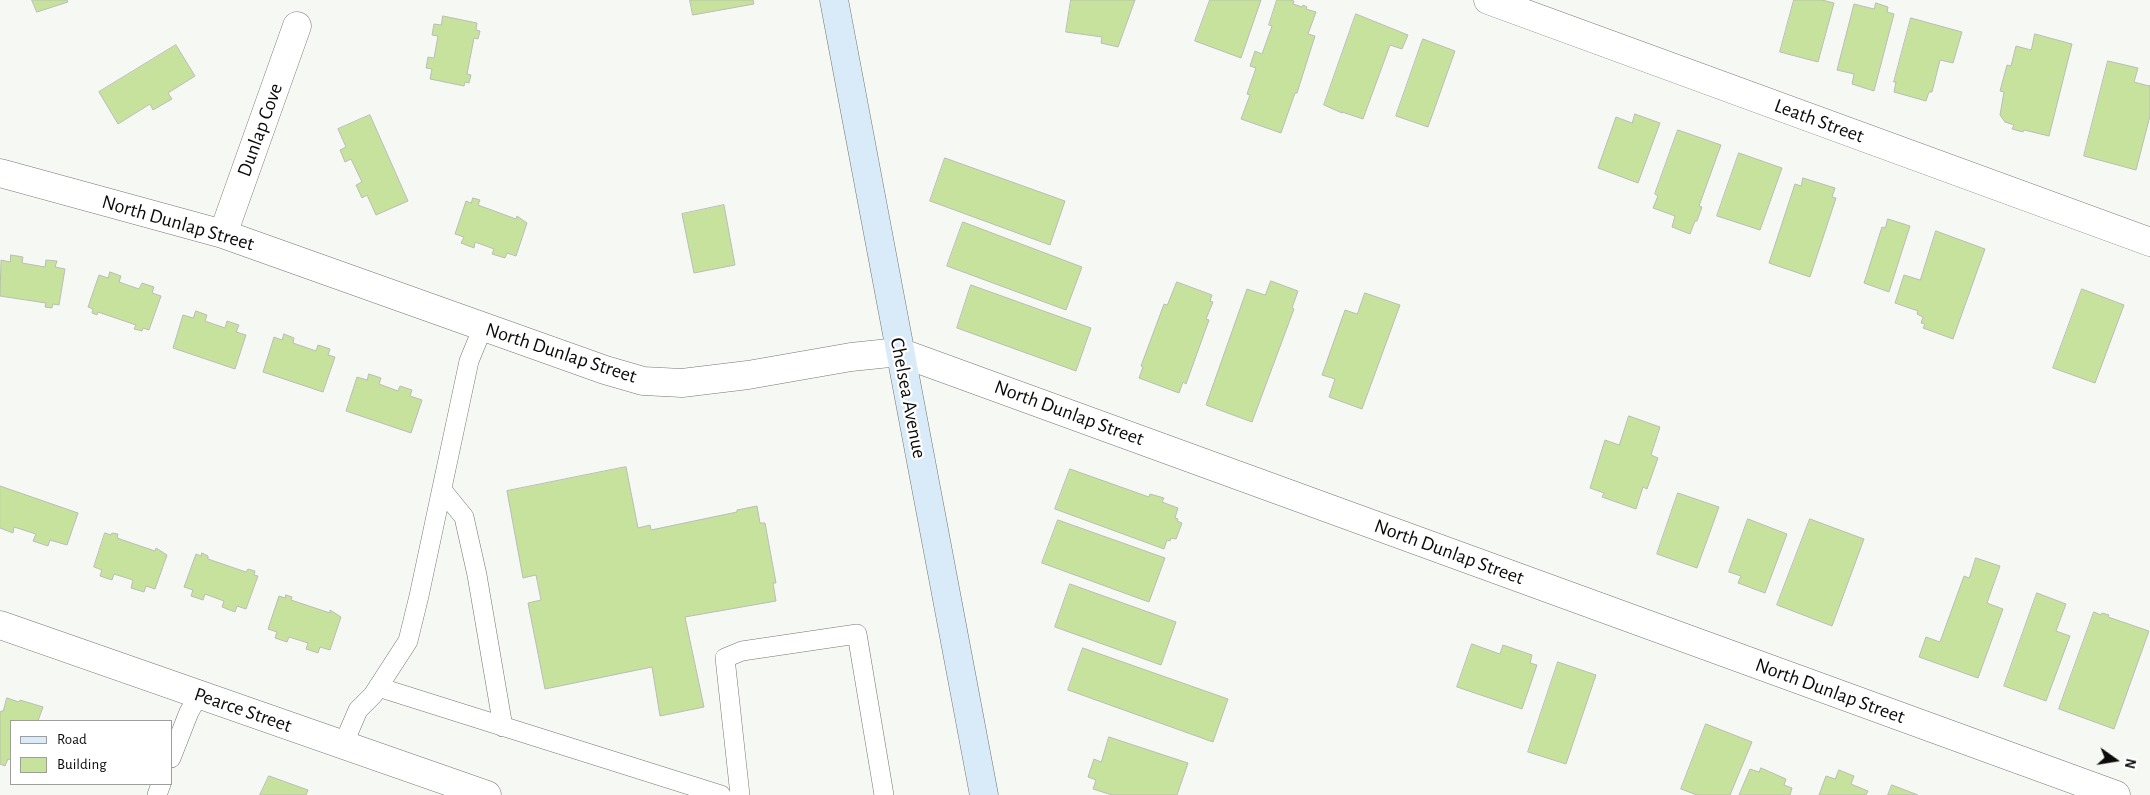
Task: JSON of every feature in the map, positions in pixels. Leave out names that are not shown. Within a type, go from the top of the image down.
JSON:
[{"type":"main road","name":"Chelsea Avenue","points":[[834,0],[984,795]]},
{"type":"street","name":"Leath Street","points":[[1488,0],[2150,242]]},
{"type":"street","name":"Dunlap Cove","points":[[223,234],[297,26]]},
{"type":"street","name":"North Dunlap Street","points":[[0,173],[223,234],[605,370],[643,381],[682,383],[739,376],[850,357],[899,352],[2116,795]]},
{"type":"street","name":"Pearce Street","points":[[0,625],[487,795]]},
{"type":"lane","points":[[343,745],[358,710],[378,687],[408,641],[469,361],[483,327]]},
{"type":"lane","points":[[442,490],[464,517],[477,575],[503,727]]},
{"type":"lane","points":[[740,795],[725,658],[742,651],[857,634],[884,795]]},
{"type":"lane","points":[[378,687],[721,795]]},
{"type":"lane","points":[[172,755],[189,712],[199,695]]},
{"type":"building","points":[[32,0],[67,0],[68,2],[37,12]]},
{"type":"building","points":[[690,0],[753,0],[754,4],[693,15]]},
{"type":"building","points":[[1071,0],[1135,0],[1118,47],[1101,43],[1102,37],[1066,32]]},
{"type":"building","points":[[1210,0],[1261,0],[1241,58],[1195,41]]},
{"type":"building","points":[[1277,0],[1294,1],[1293,4],[1302,7],[1303,5],[1307,7],[1306,9],[1316,12],[1308,34],[1315,36],[1297,93],[1295,93],[1281,133],[1241,119],[1250,95],[1247,94],[1256,68],[1250,66],[1255,51],[1262,54],[1272,26],[1269,25]]},
{"type":"building","points":[[1794,0],[1822,0],[1834,3],[1818,62],[1780,52]]},
{"type":"building","points":[[1876,3],[1888,7],[1887,12],[1894,14],[1874,91],[1852,84],[1854,74],[1837,70],[1854,4],[1874,9]]},
{"type":"building","points":[[1356,14],[1408,35],[1402,49],[1390,45],[1363,119],[1324,105]]},
{"type":"building","points":[[443,16],[477,23],[476,30],[480,31],[478,39],[474,38],[467,74],[471,75],[469,83],[465,82],[464,86],[430,79],[432,69],[426,68],[428,57],[434,58],[438,36],[432,35],[434,24],[441,25]]},
{"type":"building","points":[[1911,18],[1962,32],[1953,63],[1940,60],[1932,92],[1929,92],[1926,101],[1894,92],[1896,82],[1894,82]]},
{"type":"building","points":[[2035,34],[2072,44],[2049,136],[2012,129],[2014,125],[2005,122],[2000,115],[2004,92],[2000,91],[2007,65],[2011,66],[2016,46],[2031,50]]},
{"type":"building","points":[[1423,39],[1455,51],[1428,127],[1396,116]]},
{"type":"building","points":[[176,45],[195,76],[168,93],[172,99],[153,110],[150,104],[118,124],[99,92]]},
{"type":"building","points":[[2108,61],[2138,68],[2134,82],[2150,85],[2150,116],[2136,170],[2084,156]]},
{"type":"building","points":[[1635,114],[1660,123],[1638,183],[1598,168],[1616,117],[1632,123]]},
{"type":"building","points":[[370,115],[408,201],[376,215],[367,195],[362,198],[356,185],[362,182],[351,159],[345,162],[340,150],[346,147],[338,129]]},
{"type":"building","points":[[1678,130],[1721,145],[1699,206],[1702,207],[1690,234],[1672,227],[1675,216],[1653,208],[1658,196],[1655,194]]},
{"type":"building","points":[[1739,153],[1782,168],[1760,230],[1717,216]]},
{"type":"building","points":[[945,158],[1065,201],[1050,245],[930,201]]},
{"type":"building","points":[[1803,178],[1835,188],[1832,197],[1836,198],[1810,277],[1769,263],[1795,184],[1801,186]]},
{"type":"building","points":[[473,198],[480,200],[478,205],[516,219],[517,216],[527,223],[516,256],[507,253],[505,258],[492,254],[494,249],[475,242],[474,248],[461,243],[464,237],[455,234],[466,201],[471,203]]},
{"type":"building","points":[[724,205],[735,265],[694,273],[682,214]]},
{"type":"building","points":[[1888,219],[1910,226],[1889,292],[1864,283],[1882,227],[1885,228]]},
{"type":"building","points":[[963,222],[1082,267],[1066,310],[947,266]]},
{"type":"building","points":[[1936,231],[1985,249],[1953,339],[1923,328],[1925,324],[1921,323],[1923,317],[1917,314],[1918,311],[1895,303],[1904,275],[1920,280]]},
{"type":"building","points":[[11,255],[23,257],[22,263],[45,267],[46,260],[57,261],[55,267],[65,269],[59,305],[53,304],[52,308],[45,307],[46,303],[0,296],[1,260],[10,262]]},
{"type":"building","points":[[110,272],[121,276],[119,282],[139,289],[142,283],[154,287],[152,293],[161,296],[149,330],[143,328],[142,331],[134,329],[136,325],[98,312],[97,315],[92,313],[93,309],[88,307],[99,275],[108,278]]},
{"type":"building","points":[[1271,281],[1298,291],[1292,308],[1294,309],[1252,422],[1206,405],[1247,289],[1265,295]]},
{"type":"building","points":[[1177,282],[1212,295],[1210,301],[1213,302],[1206,319],[1209,320],[1186,384],[1183,382],[1179,393],[1139,378],[1143,367],[1141,366],[1164,304],[1167,305]]},
{"type":"building","points":[[971,285],[1091,328],[1076,371],[957,328]]},
{"type":"building","points":[[2082,289],[2124,305],[2095,383],[2053,368]]},
{"type":"building","points":[[1365,293],[1400,305],[1362,409],[1329,397],[1335,379],[1322,375],[1345,310],[1357,314]]},
{"type":"building","points":[[196,311],[207,315],[205,321],[225,328],[227,321],[239,325],[236,332],[246,335],[235,369],[173,348],[183,315],[193,318]]},
{"type":"building","points":[[284,334],[294,338],[293,343],[316,351],[318,345],[330,349],[328,355],[335,357],[323,392],[263,372],[274,337],[282,340]]},
{"type":"building","points":[[369,374],[381,378],[379,384],[398,391],[400,386],[412,390],[410,396],[422,400],[411,433],[346,411],[357,377],[367,380]]},
{"type":"building","points":[[1629,416],[1660,427],[1651,455],[1658,458],[1647,489],[1643,487],[1636,509],[1602,497],[1604,493],[1590,488],[1605,440],[1619,445]]},
{"type":"building","points":[[626,467],[638,528],[650,525],[651,530],[757,506],[760,523],[765,523],[776,583],[773,583],[776,601],[685,617],[704,707],[660,716],[652,667],[545,689],[528,603],[541,600],[536,575],[523,578],[507,491]]},
{"type":"building","points":[[1070,469],[1149,497],[1150,494],[1164,498],[1162,502],[1178,508],[1175,518],[1182,523],[1176,539],[1171,538],[1170,541],[1167,540],[1164,549],[1055,509]]},
{"type":"building","points":[[0,486],[78,513],[67,545],[50,540],[48,546],[33,541],[36,534],[14,527],[13,533],[0,528]]},
{"type":"building","points":[[1678,493],[1719,507],[1697,568],[1657,554]]},
{"type":"building","points":[[1748,519],[1787,534],[1765,593],[1738,583],[1741,576],[1729,572]]},
{"type":"building","points":[[1810,519],[1864,539],[1832,626],[1777,605]]},
{"type":"building","points":[[1058,520],[1165,558],[1149,602],[1042,563]]},
{"type":"building","points":[[105,533],[111,535],[112,533],[118,534],[117,538],[155,551],[156,548],[167,555],[155,589],[146,586],[144,592],[131,588],[133,580],[114,574],[112,580],[100,576],[102,570],[94,567]]},
{"type":"building","points":[[202,553],[208,556],[208,559],[246,572],[248,569],[255,571],[254,575],[258,576],[246,609],[237,606],[235,612],[222,607],[224,601],[205,594],[203,600],[191,596],[193,590],[184,587],[196,554],[201,556]]},
{"type":"building","points":[[1976,558],[2000,566],[1987,603],[2003,609],[1978,678],[1919,657],[1926,637],[1940,642],[1964,576],[1969,578]]},
{"type":"building","points":[[1070,584],[1176,622],[1161,665],[1055,627]]},
{"type":"building","points":[[2037,593],[2066,604],[2056,631],[2070,636],[2046,701],[2004,686]]},
{"type":"building","points":[[286,595],[292,597],[291,600],[330,613],[330,610],[341,617],[330,650],[320,647],[318,653],[306,649],[308,643],[289,637],[287,642],[275,638],[277,632],[268,629],[279,596],[285,598]]},
{"type":"building","points":[[2094,612],[2101,615],[2102,613],[2109,615],[2108,617],[2149,631],[2114,729],[2059,709]]},
{"type":"building","points":[[1472,644],[1500,654],[1503,645],[1532,655],[1530,663],[1537,665],[1522,709],[1457,687]]},
{"type":"building","points":[[1083,648],[1228,699],[1213,742],[1068,690]]},
{"type":"building","points":[[1558,662],[1596,675],[1566,764],[1528,752]]},
{"type":"building","points":[[7,698],[43,707],[38,720],[10,720],[10,760],[8,759],[5,766],[0,764],[0,713],[3,711]]},
{"type":"building","points":[[1706,724],[1752,742],[1730,795],[1697,795],[1681,789]]},
{"type":"building","points":[[1109,737],[1188,763],[1177,795],[1112,795],[1093,789],[1096,780],[1088,777],[1094,759],[1101,762]]},
{"type":"building","points":[[1761,768],[1786,779],[1784,785],[1792,788],[1790,795],[1739,795],[1750,769],[1759,772]]},
{"type":"building","points":[[1839,770],[1854,776],[1851,784],[1868,791],[1866,795],[1819,795],[1826,776],[1835,779]]},
{"type":"building","points":[[269,776],[308,790],[306,795],[260,795]]},
{"type":"building","points":[[1892,785],[1918,795],[1888,795]]}]
